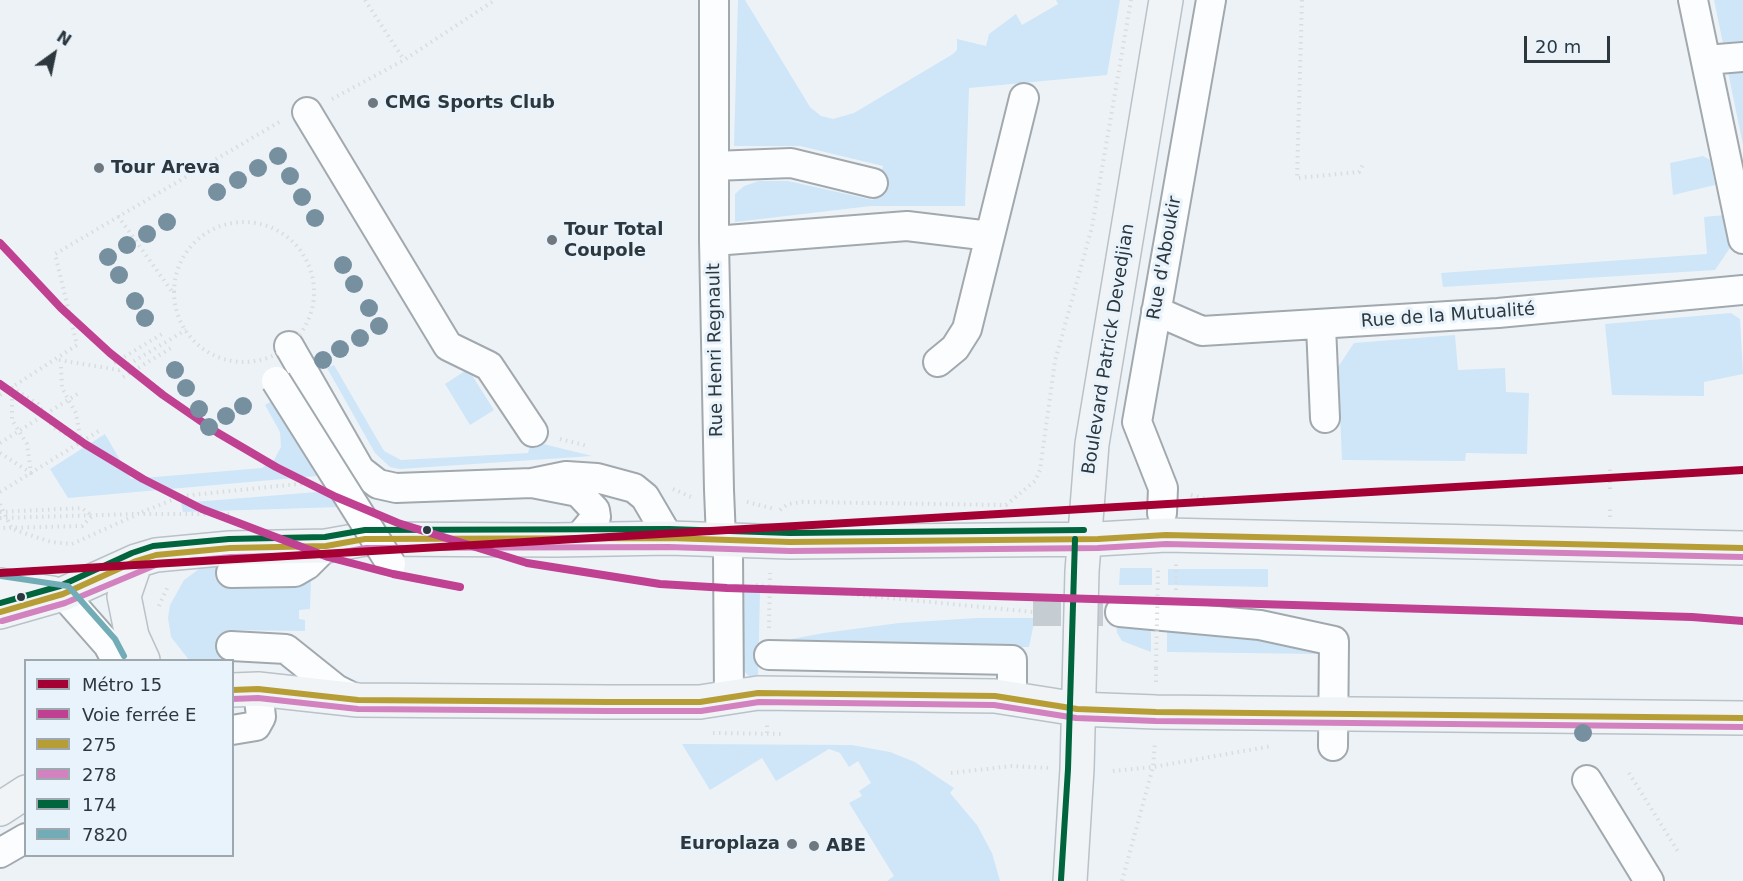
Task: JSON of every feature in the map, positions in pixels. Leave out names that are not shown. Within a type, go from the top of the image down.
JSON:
[{"type":"main road","name":"Boulevard Patrick Devedjian","points":[[1070,881],[1077,769],[1077,709],[1084,539],[1092,444],[1166,0]]},
{"type":"main road","points":[[15,608],[63,594],[136,561],[156,555],[230,548],[326,546],[365,539],[721,538],[790,542],[1084,539],[1166,535],[1743,548]]},
{"type":"main road","points":[[136,561],[124,596],[132,636],[142,659]]},
{"type":"main road","points":[[0,585],[63,594]]},
{"type":"main road","points":[[245,689],[358,700],[699,702],[758,693],[995,696],[1077,709],[1743,718]]},
{"type":"main road","points":[[0,809],[24,793]]},
{"type":"street","name":"Rue Henri Regnault","points":[[714,0],[714,242],[721,538],[728,553],[729,698]]},
{"type":"street","name":"Rue d'Aboukir","points":[[1162,513],[1163,488],[1137,422],[1211,0]]},
{"type":"street","points":[[1694,0],[1743,239]]},
{"type":"street","points":[[1706,60],[1743,57]]},
{"type":"street","points":[[938,362],[955,348],[967,329],[1023,98]]},
{"type":"street","points":[[307,112],[448,346],[489,366],[533,432]]},
{"type":"street","points":[[714,166],[791,163],[873,183]]},
{"type":"street","points":[[714,242],[907,226],[990,236]]},
{"type":"street","name":"Rue de la Mutualité","points":[[1156,311],[1202,331],[1321,326],[1498,313],[1743,290]]},
{"type":"street","points":[[1321,326],[1325,418]]},
{"type":"street","points":[[289,346],[360,470],[378,484],[396,488],[532,483],[566,476],[597,478],[634,488],[645,497],[669,538]]},
{"type":"street","points":[[276,381],[328,482],[391,564]]},
{"type":"street","points":[[532,483],[578,492],[595,510],[596,517],[578,540]]},
{"type":"street","points":[[231,573],[295,572],[307,565],[326,546]]},
{"type":"street","points":[[63,594],[108,645],[116,659]]},
{"type":"street","points":[[1120,612],[1260,625],[1334,641],[1333,746]]},
{"type":"street","points":[[231,646],[286,649],[336,689],[358,700]]},
{"type":"street","points":[[769,655],[1012,660],[1012,683]]},
{"type":"street","points":[[234,730],[256,726],[261,717],[245,689]]},
{"type":"street","points":[[1587,780],[1649,881]]},
{"type":"street","points":[[0,853],[24,839]]},
{"type":"path","points":[[365,0],[404,60]]},
{"type":"path","points":[[775,519],[780,510],[793,503],[1006,505],[1035,481],[1040,470],[1055,361],[1092,227],[1131,0]]},
{"type":"path","points":[[1302,0],[1297,178],[1359,172],[1364,163]]},
{"type":"path","points":[[0,395],[58,360],[77,345],[55,254],[118,216],[174,294]]},
{"type":"path","points":[[255,222],[281,232],[301,251],[313,276],[314,296],[310,316],[304,329],[289,346],[273,356],[260,360],[233,361],[207,351],[186,330],[176,307],[174,294],[178,267],[193,244],[203,234],[228,223],[255,222]]},
{"type":"path","points":[[58,360],[119,370],[186,330]]},
{"type":"path","points":[[114,363],[162,334]]},
{"type":"path","points":[[123,377],[171,348]]},
{"type":"path","points":[[62,366],[62,388],[76,413],[81,442]]},
{"type":"path","points":[[12,388],[38,404],[53,427],[81,442]]},
{"type":"path","points":[[12,388],[12,420],[27,444],[30,473]]},
{"type":"path","points":[[0,443],[79,393]]},
{"type":"path","points":[[0,492],[102,429]]},
{"type":"path","points":[[533,432],[598,449]]},
{"type":"path","points":[[0,453],[30,473]]},
{"type":"path","points":[[1610,466],[1610,489]]},
{"type":"path","points":[[1,518],[138,514],[182,496],[328,482]]},
{"type":"path","points":[[737,500],[780,510]]},
{"type":"path","points":[[1,511],[82,508],[92,516]]},
{"type":"path","points":[[0,528],[82,526],[92,516]]},
{"type":"path","points":[[769,655],[770,564]]},
{"type":"path","points":[[1156,668],[1158,569]]},
{"type":"path","points":[[159,610],[159,601],[173,576]]},
{"type":"path","points":[[747,584],[1033,612]]},
{"type":"path","points":[[951,773],[1012,766],[1052,768]]},
{"type":"path","points":[[1113,771],[1153,767],[1122,881]]},
{"type":"path","points":[[1629,773],[1679,853]]},
{"type":"shaded area","points":[[738,0],[745,0],[810,107],[821,116],[833,119],[854,113],[953,54],[957,50],[957,39],[986,46],[989,34],[1016,14],[1022,25],[1058,4],[1056,0],[1120,0],[1107,75],[969,88],[965,206],[871,206],[735,222],[735,194],[744,186],[759,181],[788,181],[873,200],[883,166],[800,146],[734,146]]},
{"type":"shaded area","points":[[1714,0],[1743,0],[1743,51],[1725,53]]},
{"type":"shaded area","points":[[1727,67],[1743,67],[1743,145]]},
{"type":"shaded area","points":[[1703,156],[1710,160],[1715,185],[1673,195],[1670,163]]},
{"type":"shaded area","points":[[1725,215],[1730,248],[1715,270],[1443,287],[1441,273],[1707,254],[1704,217]]},
{"type":"shaded area","points":[[1731,313],[1740,319],[1743,374],[1704,382],[1704,396],[1612,395],[1605,324]]},
{"type":"shaded area","points":[[1455,335],[1458,370],[1505,368],[1506,392],[1529,393],[1527,454],[1466,453],[1465,461],[1342,460],[1338,367],[1354,343]]},
{"type":"shaded area","points":[[334,365],[384,451],[401,460],[528,453],[531,441],[592,456],[400,469],[390,467],[375,453],[327,368]]},
{"type":"shaded area","points":[[468,369],[494,410],[470,425],[445,384]]},
{"type":"shaded area","points":[[275,399],[317,470],[317,476],[68,498],[50,469],[105,434],[131,479],[262,468],[274,460],[281,447],[280,432],[265,405]]},
{"type":"shaded area","points":[[330,491],[340,507],[183,512],[181,503]]},
{"type":"shaded area","points":[[215,564],[303,581],[311,580],[310,609],[299,610],[299,619],[305,620],[305,631],[231,630],[231,656],[221,656],[220,659],[188,659],[171,637],[168,618],[170,605],[184,580],[199,569]]},
{"type":"shaded area","points":[[1120,568],[1152,568],[1152,585],[1119,585]]},
{"type":"shaded area","points":[[1168,569],[1268,569],[1268,587],[1168,585]]},
{"type":"shaded area","points":[[736,592],[760,592],[758,679],[750,677],[740,668]]},
{"type":"shaded area","points":[[977,618],[1035,618],[1029,647],[1022,647],[1022,650],[792,647],[792,639],[824,633],[899,623]]},
{"type":"shaded area","points":[[1116,619],[1151,621],[1151,652],[1122,641],[1117,633]]},
{"type":"shaded area","points":[[1167,622],[1319,648],[1319,654],[1167,652]]},
{"type":"shaded area","points":[[682,744],[852,745],[890,752],[915,762],[954,788],[950,793],[977,825],[992,853],[1000,881],[887,881],[894,876],[849,803],[862,796],[859,791],[871,783],[858,761],[849,767],[840,753],[829,749],[776,781],[762,758],[710,790]]},
{"type":"tunnel","points":[[1033,612],[1120,612]]},
{"type":"metro line","name":"15","points":[[0,573],[1743,470]]},
{"type":"rail line","name":"E","points":[[0,243],[61,308],[110,353],[163,395],[218,433],[276,467],[336,497],[398,523],[527,563],[660,584],[727,588],[1692,617],[1743,621]]},
{"type":"rail line","name":"E","points":[[0,384],[85,444],[143,479],[202,509],[328,557],[393,574],[460,587]]},
{"type":"transit line","name":"174","points":[[0,603],[60,586],[132,553],[153,546],[229,539],[325,537],[365,530],[669,529],[790,533],[1084,530]]},
{"type":"transit line","name":"275","points":[[0,612],[63,594],[136,561],[156,555],[230,548],[326,546],[365,539],[669,538],[790,542],[1098,539],[1166,535],[1743,548]]},
{"type":"transit line","name":"174","points":[[1061,880],[1068,769],[1075,539]]},
{"type":"transit line","name":"278","points":[[2,621],[65,603],[158,564],[231,557],[327,555],[366,548],[669,547],[790,551],[1098,548],[1166,544],[1743,557]]},
{"type":"transit line","name":"7820","points":[[1,576],[68,586],[115,639],[124,656]]},
{"type":"transit line","name":"275","points":[[234,690],[258,689],[358,700],[606,702],[700,702],[758,693],[995,696],[1077,709],[1156,712],[1743,718]]},
{"type":"transit line","name":"278","points":[[234,699],[258,698],[358,709],[606,711],[701,711],[759,702],[994,705],[1076,718],[1156,721],[1743,727]]},
{"type":"place","name":"CMG Sports Club","points":[[373,103]]},
{"type":"place","name":"Tour Areva","points":[[99,168]]},
{"type":"place","name":"Tour Total Coupole","points":[[552,240]]},
{"type":"place","name":"Europlaza","points":[[792,844]]},
{"type":"place","name":"ABE","points":[[814,846]]}]
